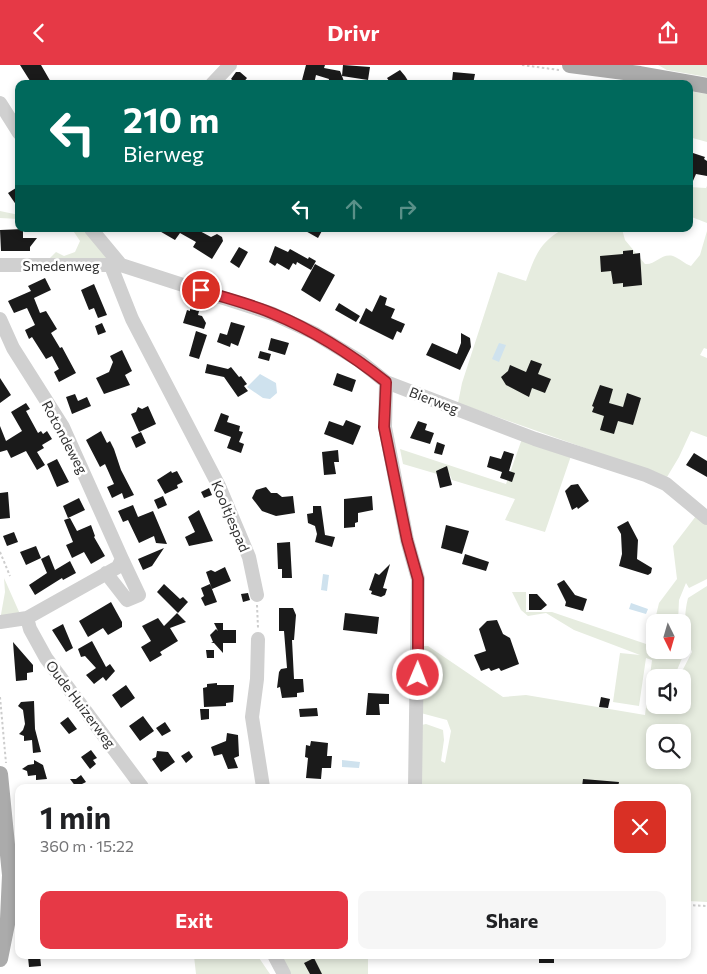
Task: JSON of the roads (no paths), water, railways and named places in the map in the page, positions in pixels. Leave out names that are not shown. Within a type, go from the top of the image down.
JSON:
[{"type":"main road","points":[[570,65],[674,80]]},
{"type":"main road","points":[[693,83],[707,86]]},
{"type":"main road","points":[[0,774],[10,875],[9,919],[0,959]]},
{"type":"street","points":[[216,80],[230,65]]},
{"type":"street","points":[[0,103],[15,127]]},
{"type":"street","points":[[93,232],[116,265]]},
{"type":"street","name":"Smedenweg","points":[[0,265],[116,265]]},
{"type":"street","name":"Bierweg","points":[[116,265],[274,314],[314,333],[360,361],[386,382],[535,439],[646,475],[666,484],[707,518]]},
{"type":"street","name":"Kooltjespad","points":[[116,265],[132,319],[219,486],[249,557],[257,595]]},
{"type":"street","name":"Rotondeweg","points":[[0,319],[13,348],[63,427],[122,559],[139,591],[139,595],[128,599],[106,573]]},
{"type":"street","points":[[386,382],[384,427],[407,540],[418,579],[415,784]]},
{"type":"street","points":[[0,622],[27,618],[118,567],[122,559]]},
{"type":"street","name":"Oude Huizerweg","points":[[27,618],[30,629],[46,658],[140,784]]},
{"type":"street","points":[[258,639],[257,679],[252,717],[263,784]]},
{"type":"street","points":[[276,959],[284,974]]},
{"type":"water","points":[[499,343],[506,345],[499,362],[492,359]]},
{"type":"water","points":[[260,374],[276,383],[277,393],[270,399],[263,398],[247,387]]},
{"type":"water","points":[[323,574],[329,575],[327,591],[321,590]]},
{"type":"water","points":[[631,603],[648,609],[646,614],[629,609]]},
{"type":"water","points":[[342,760],[360,762],[359,768],[342,767]]}]
